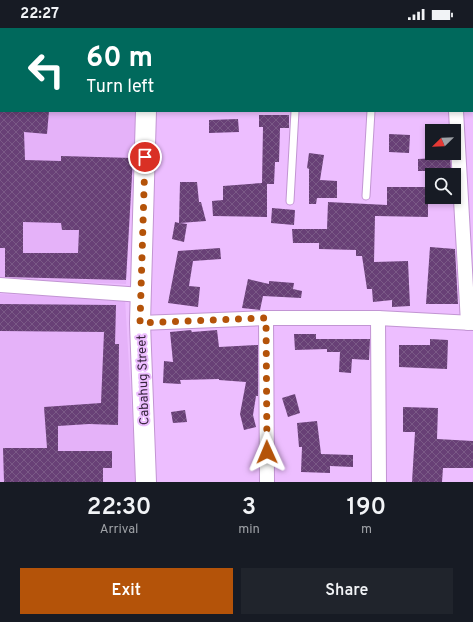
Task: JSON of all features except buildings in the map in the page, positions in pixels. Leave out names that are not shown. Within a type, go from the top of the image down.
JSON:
[{"type":"street","name":"Cabahug Street","points":[[146,112],[142,295],[140,323],[146,482]]},
{"type":"street","points":[[140,323],[266,318],[378,318],[470,323],[456,112]]},
{"type":"street","points":[[0,286],[142,295]]},
{"type":"street","points":[[266,318],[267,482]]},
{"type":"street","points":[[378,318],[379,482]]},
{"type":"lane","points":[[290,201],[295,112]]},
{"type":"lane","points":[[366,196],[371,112]]},
{"type":"shaded area","points":[[0,112],[137,112],[126,284],[0,279]]},
{"type":"shaded area","points":[[0,294],[125,299],[136,482],[0,482]]},
{"type":"route","points":[[145,157],[140,323],[266,318],[267,452]]}]
